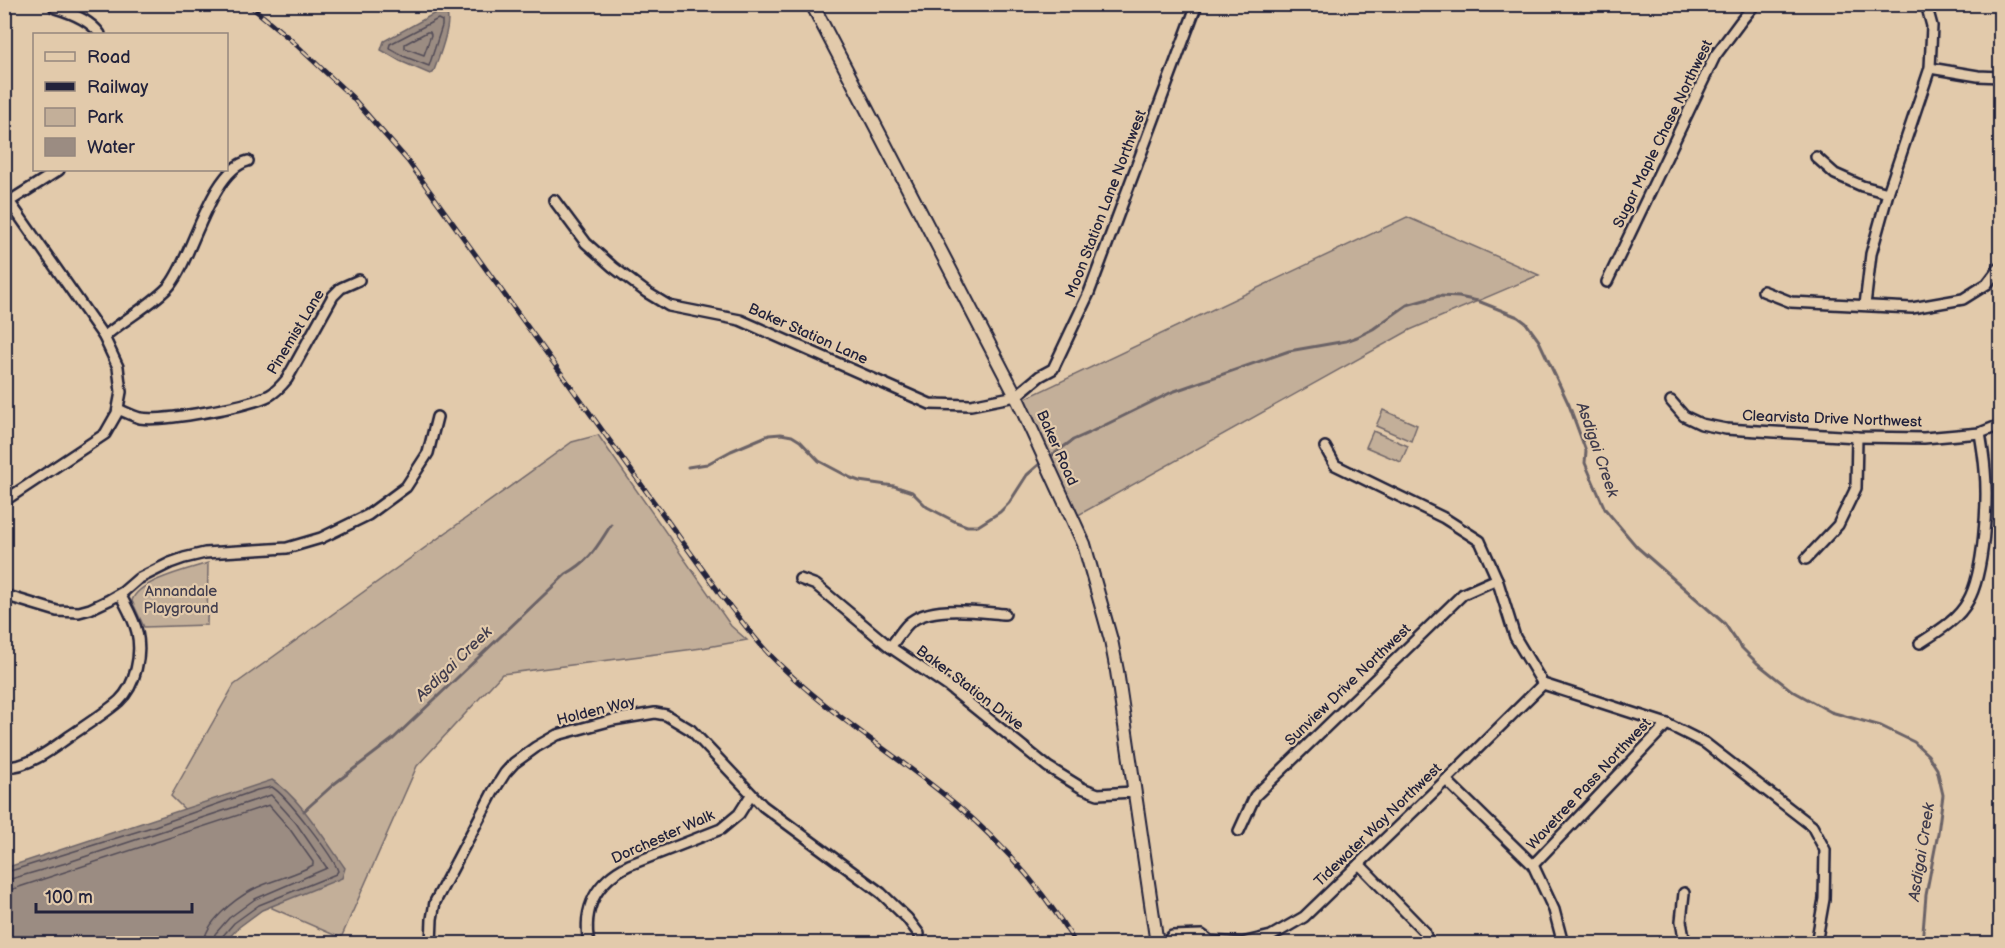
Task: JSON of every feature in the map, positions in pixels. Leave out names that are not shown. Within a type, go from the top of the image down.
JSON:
[{"type":"main road","name":"Baker Road","points":[[812,4],[1016,396],[1084,543],[1111,640],[1156,944]]},
{"type":"street","name":"Moon Station Lane Northwest","points":[[1016,396],[1040,376],[1053,369],[1089,293],[1197,4]]},
{"type":"street","name":"Sugar Maple Chase Northwest","points":[[1607,282],[1715,56],[1755,4]]},
{"type":"street","points":[[1864,305],[1871,254],[1888,193],[1930,68],[1932,26],[1926,4]]},
{"type":"street","points":[[55,8],[81,18],[95,27],[99,33]]},
{"type":"street","points":[[1930,68],[1978,76],[2001,77]]},
{"type":"street","points":[[1816,157],[1835,174],[1862,186],[1888,193]]},
{"type":"street","points":[[104,337],[170,285],[224,179],[241,162],[248,161]]},
{"type":"street","points":[[4,501],[105,434],[118,409],[121,392],[118,367],[104,337],[7,198],[57,171]]},
{"type":"street","name":"Baker Station Lane","points":[[554,200],[586,243],[613,267],[669,306],[740,320],[930,404],[971,405],[1016,396]]},
{"type":"street","points":[[1763,291],[1791,302],[1912,308],[1963,299],[1987,284],[2001,267]]},
{"type":"street","name":"Pinemist Lane","points":[[118,409],[139,418],[164,418],[233,406],[270,395],[287,379],[333,296],[341,288],[359,280]]},
{"type":"street","name":"Clearvista Drive Northwest","points":[[1671,401],[1684,416],[1701,424],[1726,429],[1857,437],[1924,438],[1980,433],[2001,425]]},
{"type":"street","points":[[4,595],[67,613],[90,609],[120,594],[138,579],[184,558],[205,553],[287,548],[321,538],[368,515],[406,487],[428,453],[436,417]]},
{"type":"street","points":[[1920,643],[1947,625],[1968,601],[1980,569],[1986,471],[1980,433]]},
{"type":"street","points":[[1806,559],[1838,525],[1856,488],[1857,437]]},
{"type":"street","points":[[1325,447],[1335,465],[1444,518],[1479,541],[1497,579],[1515,637],[1543,684],[1667,724],[1705,743],[1812,826],[1825,850],[1824,899],[1816,944]]},
{"type":"street","name":"Baker Station Drive","points":[[800,579],[816,585],[890,647],[949,687],[1048,767],[1082,788],[1098,794],[1133,792]]},
{"type":"street","name":"Sunview Drive Northwest","points":[[1239,831],[1255,796],[1263,788],[1463,594],[1497,579]]},
{"type":"street","points":[[4,767],[16,767],[37,758],[106,711],[124,694],[133,678],[138,661],[138,649],[137,633],[120,594]]},
{"type":"street","points":[[890,647],[908,624],[917,617],[946,610],[1005,614]]},
{"type":"street","name":"Tidewater Way Northwest","points":[[1161,944],[1167,943],[1172,936],[1202,935],[1209,942],[1242,943],[1271,936],[1304,917],[1543,684]]},
{"type":"street","name":"Holden Way","points":[[431,944],[435,902],[505,773],[514,763],[557,735],[613,720],[655,713],[666,715],[679,722],[699,737],[752,795],[794,830],[881,893],[907,918],[919,934]]},
{"type":"street","name":"Wavetree Pass Northwest","points":[[1533,865],[1667,724]]},
{"type":"street","points":[[1446,780],[1533,865],[1554,909],[1563,944]]},
{"type":"street","name":"Dorchester Walk","points":[[589,944],[586,923],[589,911],[607,879],[629,865],[721,829],[739,814],[752,795]]},
{"type":"street","points":[[1359,864],[1424,931],[1430,944]]},
{"type":"street","points":[[1684,893],[1681,921],[1685,944]]},
{"type":"green space","points":[[1407,217],[1539,275],[1410,330],[1073,518],[1020,401]]},
{"type":"green space","points":[[1383,410],[1417,425],[1411,441],[1376,426]]},
{"type":"green space","points":[[1373,431],[1408,446],[1401,462],[1366,447]]},
{"type":"green space","points":[[598,435],[731,626],[747,640],[502,674],[417,766],[341,938],[272,908],[277,827],[213,837],[171,796],[234,685],[572,442]]},
{"type":"green space","name":"Annandale Playground","points":[[208,563],[207,625],[144,627],[132,601],[143,587],[177,572]]},
{"type":"water","points":[[437,12],[447,14],[448,26],[433,73],[430,74],[400,61],[381,50],[384,41]]},
{"type":"water","points":[[272,780],[292,797],[321,833],[345,868],[342,878],[262,910],[239,927],[224,943],[5,943],[5,868]]},
{"type":"waterway","name":"Asdigai Creek","points":[[1047,459],[1073,440],[1172,392],[1289,351],[1357,337],[1373,329],[1407,305],[1439,296],[1459,297],[1478,301],[1518,317],[1526,323],[1539,341],[1569,405],[1586,451],[1585,463],[1605,509],[1637,547],[1725,624],[1739,645],[1757,663],[1791,690],[1831,712],[1881,726],[1914,742],[1928,755],[1937,769],[1943,795],[1926,895],[1922,944]]},
{"type":"waterway","name":"Asdigai Creek","points":[[688,467],[707,464],[769,435],[792,436],[819,461],[851,478],[894,486],[912,492],[927,507],[956,522],[967,526],[978,526],[1000,512],[1009,503],[1027,475],[1043,461]]},
{"type":"waterway","name":"Asdigai Creek","points":[[304,811],[334,784],[393,739],[566,574],[587,558],[611,525]]},
{"type":"railway","points":[[248,4],[290,39],[351,96],[408,161],[721,595],[763,648],[814,696],[975,821],[1023,870],[1064,924],[1076,944]]}]
